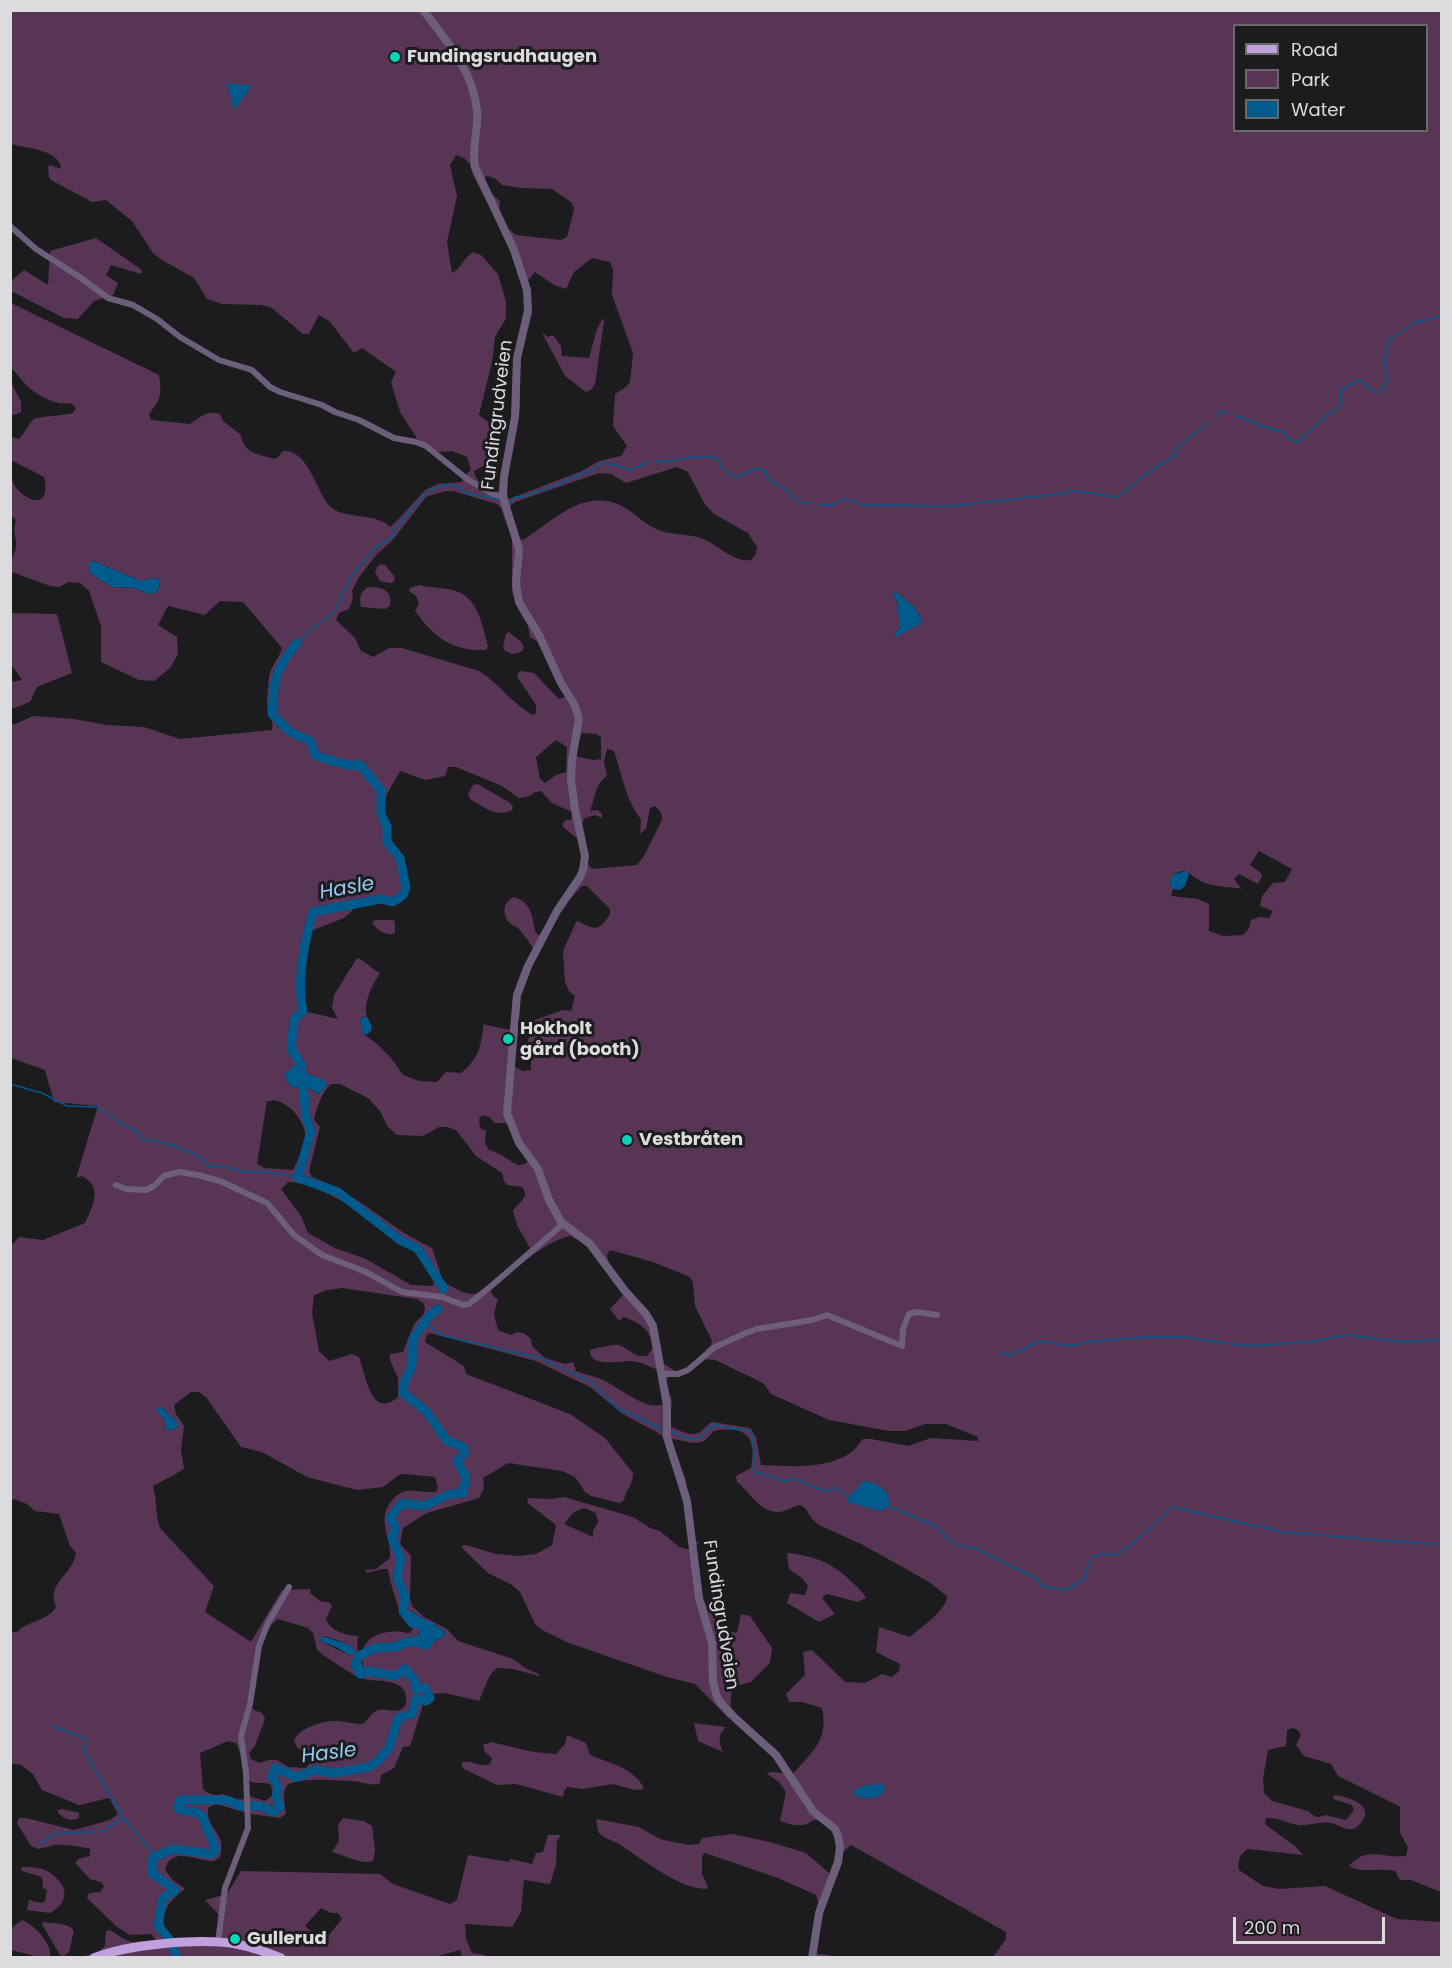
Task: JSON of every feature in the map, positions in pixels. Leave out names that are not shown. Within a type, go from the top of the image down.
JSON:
[{"type":"main road","points":[[94,1958],[121,1950],[218,1942],[237,1944],[281,1958]]},
{"type":"street","name":"Fundingrudveien","points":[[423,10],[455,55],[473,87],[477,113],[473,157],[475,167],[514,250],[527,290],[528,311],[517,358],[516,417],[503,497],[519,549],[516,584],[519,602],[539,635],[579,718],[571,769],[575,809],[584,846],[585,864],[580,877],[557,911],[538,947],[516,995],[507,1113],[514,1132],[538,1169],[549,1200],[563,1224],[590,1244],[624,1291],[650,1320],[655,1332],[667,1406],[667,1437],[687,1501],[699,1598],[712,1643],[713,1681],[719,1701],[776,1755],[813,1810],[835,1829],[840,1840],[838,1862],[819,1913],[813,1958]]},
{"type":"street","points":[[10,226],[36,249],[108,298],[133,305],[219,360],[252,370],[270,387],[280,392],[322,405],[394,438],[426,446],[466,479],[503,497]]},
{"type":"street","points":[[116,1185],[126,1189],[146,1190],[164,1176],[179,1172],[227,1184],[267,1203],[294,1235],[322,1255],[366,1272],[392,1289],[443,1298],[460,1304],[469,1304],[563,1224]]},
{"type":"street","points":[[663,1374],[683,1373],[715,1347],[757,1329],[812,1320],[827,1315],[902,1346],[902,1335],[908,1315],[916,1312],[937,1315]]},
{"type":"street","points":[[218,1942],[223,1895],[248,1828],[246,1773],[241,1736],[250,1704],[261,1638],[289,1587]]},
{"type":"green space","points":[[10,11],[1441,11],[1441,1892],[1411,1880],[1400,1880],[1395,1871],[1359,1870],[1349,1866],[1362,1856],[1369,1854],[1406,1856],[1408,1847],[1400,1833],[1400,1807],[1338,1776],[1331,1764],[1304,1756],[1296,1745],[1301,1735],[1293,1728],[1287,1730],[1286,1746],[1268,1750],[1263,1778],[1264,1793],[1272,1801],[1308,1811],[1314,1816],[1326,1815],[1346,1820],[1354,1810],[1352,1805],[1333,1799],[1334,1795],[1345,1797],[1361,1805],[1365,1814],[1363,1820],[1356,1828],[1350,1829],[1331,1823],[1298,1825],[1266,1818],[1265,1824],[1303,1855],[1248,1849],[1241,1855],[1238,1863],[1239,1870],[1263,1886],[1279,1889],[1325,1886],[1397,1919],[1441,1922],[1441,1957],[993,1957],[1006,1939],[1006,1932],[851,1845],[843,1852],[842,1863],[821,1917],[816,1954],[833,1957],[809,1957],[818,1901],[816,1895],[778,1878],[705,1853],[702,1856],[702,1874],[708,1887],[706,1889],[695,1887],[672,1878],[619,1844],[603,1837],[598,1831],[596,1819],[639,1827],[660,1839],[688,1845],[699,1844],[702,1838],[732,1834],[806,1853],[830,1874],[835,1865],[836,1855],[831,1830],[825,1823],[816,1820],[801,1825],[780,1821],[786,1792],[779,1782],[766,1773],[793,1774],[812,1752],[821,1737],[824,1719],[822,1708],[802,1702],[789,1702],[786,1694],[805,1675],[803,1652],[812,1650],[845,1682],[865,1683],[882,1674],[892,1677],[899,1671],[900,1664],[876,1652],[879,1627],[910,1637],[938,1613],[947,1596],[929,1582],[863,1545],[819,1525],[801,1505],[778,1512],[765,1509],[737,1482],[736,1476],[751,1468],[752,1448],[747,1436],[734,1430],[714,1431],[704,1441],[698,1443],[671,1439],[686,1480],[695,1540],[699,1544],[690,1546],[685,1506],[664,1438],[660,1434],[623,1414],[590,1387],[536,1361],[430,1333],[426,1336],[425,1342],[464,1366],[466,1374],[570,1414],[605,1438],[633,1473],[624,1500],[620,1503],[591,1496],[585,1492],[575,1477],[562,1471],[508,1463],[483,1478],[484,1488],[479,1498],[427,1513],[403,1528],[400,1544],[411,1556],[410,1599],[412,1606],[424,1617],[447,1629],[458,1641],[513,1659],[539,1676],[513,1669],[497,1668],[490,1675],[479,1701],[445,1693],[432,1694],[427,1697],[410,1746],[403,1747],[394,1768],[381,1775],[380,1783],[320,1780],[288,1784],[284,1795],[286,1814],[280,1818],[251,1814],[216,1804],[209,1807],[208,1816],[221,1841],[220,1857],[214,1861],[178,1856],[168,1862],[165,1870],[185,1889],[169,1905],[164,1923],[170,1938],[213,1938],[220,1934],[224,1920],[205,1900],[227,1894],[241,1871],[380,1874],[393,1884],[450,1904],[457,1900],[468,1855],[509,1862],[510,1859],[532,1864],[536,1853],[543,1852],[548,1835],[561,1835],[557,1841],[556,1865],[550,1884],[524,1880],[521,1912],[512,1927],[465,1924],[466,1939],[472,1953],[486,1957],[462,1957],[460,1950],[431,1958],[82,1957],[99,1951],[105,1946],[106,1931],[110,1930],[132,1942],[156,1940],[151,1934],[130,1935],[117,1927],[87,1898],[89,1893],[100,1892],[104,1886],[101,1882],[90,1879],[75,1863],[78,1859],[90,1856],[90,1849],[52,1845],[39,1849],[31,1846],[17,1823],[19,1818],[26,1818],[74,1830],[110,1820],[118,1814],[109,1798],[79,1805],[42,1790],[33,1774],[21,1765],[11,1763],[11,1632],[17,1632],[52,1612],[56,1607],[54,1591],[70,1568],[76,1553],[70,1546],[59,1514],[35,1511],[27,1504],[14,1499],[11,1501],[11,1246],[19,1237],[43,1240],[85,1223],[93,1204],[94,1191],[88,1180],[82,1176],[76,1178],[98,1106],[54,1102],[45,1070],[11,1058],[11,724],[33,716],[74,719],[107,725],[144,727],[180,739],[272,730],[267,704],[269,678],[282,648],[243,602],[220,601],[205,615],[168,606],[158,625],[177,637],[178,654],[170,668],[154,681],[139,680],[101,662],[101,626],[89,591],[80,583],[69,582],[59,587],[50,586],[12,572],[11,559],[16,548],[14,531],[16,520],[11,516],[11,478],[21,493],[34,500],[44,496],[46,488],[44,477],[11,460],[11,437],[19,439],[34,419],[73,413],[76,408],[71,403],[53,402],[42,397],[27,386],[11,368],[11,303],[159,375],[160,396],[149,414],[151,420],[190,424],[207,414],[220,414],[223,421],[241,435],[245,446],[252,452],[274,459],[283,451],[292,452],[300,457],[326,502],[332,508],[345,514],[377,520],[390,527],[425,490],[438,484],[462,482],[463,477],[471,470],[467,457],[452,451],[439,452],[418,440],[400,412],[391,382],[396,372],[362,348],[354,353],[330,322],[319,315],[309,334],[303,334],[272,308],[262,305],[222,304],[207,299],[194,278],[153,253],[132,221],[106,200],[92,202],[51,180],[48,167],[50,165],[61,169],[55,158],[42,151],[11,144]],"holes":[[[456,155],[464,158],[470,164],[473,175],[516,262],[525,298],[515,362],[511,425],[498,492],[480,482],[474,471],[497,459],[498,433],[479,415],[492,362],[495,337],[506,318],[506,302],[498,274],[481,255],[473,252],[452,273],[447,242],[457,196],[450,165]],[[488,176],[496,179],[502,185],[552,189],[572,203],[574,210],[567,237],[561,240],[516,235],[506,227],[499,210],[500,201],[490,192],[483,180]],[[592,258],[610,262],[613,269],[612,295],[633,353],[630,382],[615,394],[613,426],[627,446],[621,456],[599,461],[582,471],[509,499],[506,494],[509,467],[520,408],[520,360],[529,316],[528,280],[535,272],[554,285],[566,289],[574,272]],[[677,467],[688,472],[704,503],[714,514],[748,533],[757,547],[756,554],[751,560],[739,559],[706,540],[656,529],[626,508],[608,501],[581,503],[557,516],[523,540],[519,539],[509,512],[510,506],[515,502],[599,473],[611,474],[626,483]],[[453,491],[497,504],[501,508],[512,539],[512,592],[518,609],[528,626],[530,637],[538,642],[566,697],[559,699],[534,673],[521,671],[517,674],[518,678],[536,705],[536,713],[533,715],[479,671],[402,648],[389,648],[373,657],[361,651],[355,638],[336,620],[339,613],[349,609],[353,598],[352,591],[359,577],[377,554],[392,541],[426,497]],[[93,561],[141,581],[159,579],[160,584],[157,592],[149,594],[134,588],[112,587],[91,574],[89,566]],[[896,592],[914,607],[922,620],[920,624],[896,636],[894,634],[900,628],[900,617],[897,614],[897,601],[892,594]],[[582,733],[596,734],[601,737],[601,759],[593,760],[574,756]],[[556,740],[567,747],[566,772],[556,775],[545,783],[540,779],[536,757]],[[607,749],[614,751],[628,796],[641,819],[640,834],[646,829],[650,808],[654,806],[661,812],[662,820],[637,865],[592,869],[587,863],[581,825],[585,818],[595,815],[602,818],[598,810],[590,811],[603,779],[607,776],[604,762]],[[448,767],[456,767],[502,786],[519,798],[541,791],[552,803],[572,812],[571,820],[566,820],[563,827],[578,839],[582,854],[580,868],[572,885],[541,934],[538,935],[535,931],[528,906],[514,897],[507,902],[506,917],[519,929],[533,948],[513,995],[510,1030],[484,1023],[476,1056],[461,1073],[446,1072],[437,1082],[419,1081],[403,1075],[392,1059],[362,1033],[360,1018],[367,1017],[367,1000],[380,973],[363,961],[357,958],[334,995],[332,1008],[338,1019],[303,1011],[299,995],[306,935],[344,918],[356,907],[381,899],[393,902],[403,895],[406,888],[400,858],[387,842],[387,827],[381,813],[387,794],[400,771],[425,780],[445,776]],[[1259,851],[1292,869],[1285,882],[1273,883],[1262,896],[1260,906],[1273,911],[1269,918],[1260,917],[1251,920],[1249,928],[1243,935],[1223,936],[1209,931],[1209,904],[1198,899],[1171,896],[1173,889],[1170,885],[1171,879],[1175,874],[1183,871],[1204,883],[1242,889],[1234,879],[1239,874],[1258,884],[1262,876],[1250,865]],[[582,886],[587,886],[610,909],[610,914],[603,924],[596,928],[576,922],[563,951],[565,982],[569,991],[575,996],[571,1011],[563,1010],[532,1021],[527,1046],[531,1052],[531,1070],[523,1071],[515,1067],[518,997],[559,911]],[[298,1063],[303,1072],[323,1080],[327,1086],[318,1094],[307,1087],[293,1088],[286,1080],[285,1074]],[[331,1084],[340,1084],[368,1098],[380,1111],[387,1126],[397,1135],[423,1136],[439,1127],[456,1130],[476,1156],[502,1173],[507,1185],[522,1187],[524,1197],[513,1211],[517,1225],[530,1248],[525,1255],[477,1293],[462,1292],[447,1284],[442,1278],[432,1248],[404,1233],[347,1194],[312,1177],[309,1171],[320,1127],[314,1120],[325,1091]],[[267,1101],[282,1102],[295,1113],[304,1128],[304,1142],[293,1170],[264,1168],[257,1164]],[[482,1115],[490,1117],[494,1123],[508,1123],[530,1161],[518,1165],[489,1150],[485,1143],[486,1131],[480,1128],[479,1119]],[[288,1182],[302,1184],[337,1198],[391,1233],[420,1257],[434,1282],[433,1286],[411,1285],[366,1259],[335,1248],[308,1233],[301,1216],[281,1189]],[[571,1236],[589,1246],[624,1294],[610,1309],[619,1321],[624,1317],[635,1322],[644,1328],[650,1337],[652,1349],[647,1356],[635,1354],[619,1345],[590,1350],[591,1356],[599,1361],[634,1361],[658,1370],[663,1404],[656,1406],[641,1402],[603,1380],[576,1371],[573,1362],[565,1364],[545,1358],[532,1346],[531,1339],[525,1334],[518,1332],[510,1335],[498,1330],[494,1314],[498,1299],[491,1292],[492,1288],[530,1257],[552,1243]],[[610,1250],[653,1262],[690,1277],[693,1283],[695,1306],[712,1341],[711,1345],[688,1368],[676,1371],[664,1364],[659,1335],[653,1319],[613,1272],[607,1255]],[[342,1288],[417,1299],[424,1304],[423,1315],[414,1324],[403,1352],[390,1354],[390,1360],[398,1378],[398,1397],[389,1403],[382,1403],[376,1399],[367,1384],[359,1357],[352,1354],[329,1361],[319,1351],[312,1313],[314,1295]],[[703,1359],[715,1360],[764,1384],[771,1394],[829,1420],[889,1431],[905,1431],[925,1424],[946,1424],[978,1437],[978,1441],[931,1438],[908,1446],[863,1439],[850,1453],[830,1462],[807,1466],[761,1465],[756,1437],[750,1428],[712,1422],[702,1431],[692,1434],[669,1426],[672,1401],[666,1380],[669,1376],[686,1374]],[[191,1392],[199,1392],[206,1397],[241,1447],[262,1452],[307,1477],[357,1490],[383,1487],[399,1475],[435,1477],[438,1488],[436,1492],[406,1491],[394,1498],[388,1506],[384,1521],[390,1558],[376,1569],[365,1570],[367,1573],[388,1569],[400,1615],[408,1621],[413,1630],[409,1633],[396,1631],[382,1633],[370,1639],[363,1649],[366,1651],[366,1654],[362,1656],[363,1669],[358,1671],[354,1667],[357,1655],[355,1653],[349,1655],[320,1641],[322,1636],[325,1636],[350,1645],[357,1653],[360,1651],[357,1650],[358,1636],[339,1632],[331,1627],[326,1619],[332,1606],[330,1603],[320,1601],[310,1593],[311,1589],[282,1590],[251,1642],[205,1612],[214,1586],[160,1528],[153,1486],[184,1468],[181,1450],[184,1426],[176,1414],[174,1405]],[[160,1406],[178,1424],[175,1429],[166,1430],[164,1419],[157,1410]],[[412,1610],[419,1617],[445,1632],[444,1636],[428,1643],[411,1642],[411,1639],[419,1634],[419,1627],[408,1615]],[[278,1619],[308,1628],[313,1633],[317,1650],[361,1678],[389,1682],[402,1687],[406,1704],[396,1711],[382,1709],[376,1711],[363,1724],[333,1721],[307,1728],[294,1741],[297,1747],[312,1760],[306,1768],[288,1767],[277,1760],[259,1763],[251,1759],[249,1753],[255,1746],[265,1719],[262,1713],[251,1706],[260,1647],[270,1626]],[[228,1741],[236,1743],[247,1769],[249,1781],[271,1785],[273,1795],[265,1801],[249,1796],[239,1799],[223,1794],[215,1795],[203,1789],[200,1753]],[[321,1908],[331,1913],[338,1913],[342,1919],[323,1942],[305,1926]]]},
{"type":"green space","points":[[96,238],[142,270],[141,274],[111,265],[106,275],[118,283],[113,295],[94,301],[78,319],[64,318],[11,291],[10,282],[24,270],[48,285],[50,251]]},
{"type":"green space","points":[[603,318],[595,384],[586,392],[565,376],[542,333],[548,337],[553,335],[561,346],[562,356],[589,358],[597,329]]},
{"type":"green space","points":[[11,383],[21,401],[21,412],[14,415],[11,414]]},
{"type":"green space","points":[[381,564],[385,565],[395,577],[394,582],[380,581],[375,572]]},
{"type":"green space","points":[[419,585],[452,590],[468,598],[481,620],[488,646],[486,650],[453,645],[430,629],[415,611],[419,603],[416,596],[409,591],[410,588]]},
{"type":"green space","points":[[368,587],[385,590],[390,596],[390,606],[385,609],[361,607],[361,596]]},
{"type":"green space","points":[[11,613],[57,614],[72,673],[37,687],[30,702],[14,708],[11,707],[11,682],[22,680],[11,664]]},
{"type":"green space","points":[[509,632],[522,643],[524,648],[521,652],[512,654],[505,651],[503,646],[506,634]]},
{"type":"green space","points":[[478,784],[510,803],[512,810],[495,812],[470,799],[468,794],[473,785]]},
{"type":"green space","points":[[375,920],[393,920],[395,933],[389,934],[379,930],[372,923]]},
{"type":"green space","points":[[564,1497],[633,1517],[650,1528],[660,1531],[679,1547],[690,1550],[702,1598],[721,1629],[737,1633],[741,1614],[750,1616],[772,1648],[770,1663],[751,1682],[732,1687],[729,1719],[695,1684],[667,1677],[569,1643],[542,1630],[535,1624],[520,1592],[512,1585],[488,1573],[461,1547],[466,1545],[496,1554],[519,1556],[536,1554],[552,1545],[556,1525],[530,1505],[527,1502],[528,1498]],"holes":[[[584,1508],[596,1513],[598,1522],[593,1531],[593,1537],[564,1524],[574,1512]]]},
{"type":"green space","points":[[787,1553],[807,1556],[824,1562],[846,1577],[866,1598],[858,1602],[827,1594],[822,1598],[835,1614],[819,1622],[787,1603],[790,1593],[805,1595],[808,1586],[803,1579],[789,1569]]},
{"type":"green space","points":[[694,1723],[726,1727],[720,1739],[723,1752],[698,1741]]},
{"type":"green space","points":[[567,1735],[586,1743],[590,1755],[619,1766],[632,1774],[638,1779],[643,1789],[635,1790],[613,1784],[583,1789],[567,1787],[563,1797],[516,1784],[497,1785],[464,1769],[461,1765],[463,1762],[490,1764],[492,1758],[485,1752],[483,1745],[491,1742],[534,1752],[556,1754],[565,1744]]},
{"type":"green space","points":[[58,1810],[79,1813],[79,1818],[70,1820],[65,1818],[58,1813]]},
{"type":"green space","points":[[343,1818],[364,1821],[372,1826],[375,1851],[373,1861],[358,1861],[332,1852],[339,1841],[338,1825]]},
{"type":"green space","points":[[21,1867],[43,1869],[58,1880],[62,1885],[64,1897],[57,1908],[50,1913],[27,1910],[29,1900],[42,1903],[45,1901],[47,1890],[43,1888],[42,1877],[22,1871]]},
{"type":"green space","points":[[22,1920],[32,1926],[46,1941],[50,1957],[39,1957],[11,1950],[11,1928]]},
{"type":"green space","points":[[43,1922],[64,1925],[74,1931],[69,1952],[64,1956],[60,1955],[42,1924]]},
{"type":"water","points":[[227,83],[252,86],[234,110]]},
{"type":"water","points":[[93,561],[141,581],[159,579],[157,592],[149,594],[134,588],[112,587],[91,574],[88,564]]},
{"type":"water","points":[[896,592],[914,607],[922,620],[920,624],[896,637],[894,634],[900,628],[900,617],[897,614],[898,603],[892,594]]},
{"type":"water","points":[[1182,872],[1189,874],[1185,886],[1180,890],[1173,889],[1170,885],[1172,877]]},
{"type":"water","points":[[367,1017],[372,1026],[371,1031],[366,1035],[362,1033],[360,1018]]},
{"type":"water","points":[[298,1062],[303,1072],[324,1080],[327,1086],[319,1094],[307,1087],[293,1088],[286,1080],[285,1074]]},
{"type":"water","points":[[160,1406],[179,1424],[175,1429],[166,1430],[164,1419],[156,1410]]},
{"type":"water","points":[[864,1481],[874,1483],[887,1492],[890,1506],[881,1511],[847,1502]]},
{"type":"water","points":[[411,1610],[445,1632],[444,1636],[428,1643],[410,1642],[419,1635],[416,1620],[408,1615]]},
{"type":"water","points":[[322,1636],[350,1645],[357,1653],[363,1649],[366,1650],[361,1660],[363,1669],[358,1671],[354,1667],[357,1655],[355,1653],[349,1655],[320,1641]]},
{"type":"water","points":[[882,1784],[885,1789],[879,1796],[868,1798],[855,1796],[854,1790],[867,1785]]},
{"type":"waterway","points":[[1234,415],[1283,432],[1287,438],[1298,442],[1330,412],[1337,410],[1341,402],[1340,390],[1360,379],[1372,391],[1381,392],[1387,381],[1384,363],[1388,341],[1416,322],[1442,314]]},
{"type":"waterway","points":[[1215,417],[1222,411],[1227,413]]},
{"type":"waterway","points":[[1118,497],[1146,474],[1174,456],[1178,447],[1208,423]]},
{"type":"waterway","points":[[655,462],[693,457],[717,458],[723,469],[735,477],[755,468],[766,471],[771,481],[787,490],[798,502],[812,504]]},
{"type":"waterway","points":[[508,501],[556,485],[596,468],[600,463],[617,465],[629,470],[649,462]]},
{"type":"waterway","points":[[297,642],[334,613],[352,575],[377,546],[392,537],[396,527],[428,491],[443,485],[456,486],[471,495],[499,500]]},
{"type":"waterway","points":[[819,505],[832,505],[845,499],[863,505],[951,506],[1067,493],[1070,490],[1114,497]]},
{"type":"waterway","name":"Hasle","points":[[297,643],[277,676],[272,714],[290,732],[310,741],[316,756],[347,765],[360,765],[381,790],[381,814],[387,827],[387,842],[400,858],[406,888],[403,895],[393,902],[381,899],[313,912],[302,962],[300,987],[303,1011],[294,1020],[291,1049],[301,1064],[306,1118],[311,1131],[298,1178],[338,1192],[400,1240],[418,1249],[444,1289]]},
{"type":"waterway","name":"Hasle","points":[[10,1084],[42,1093],[67,1106],[98,1107],[120,1123],[137,1131],[143,1140],[179,1148],[197,1156],[209,1166],[220,1166],[244,1172],[269,1172],[298,1178]]},
{"type":"waterway","name":"Hasle","points":[[177,1958],[171,1942],[158,1925],[163,1898],[175,1890],[152,1873],[153,1857],[174,1849],[211,1854],[216,1849],[202,1816],[178,1808],[180,1800],[227,1800],[241,1806],[261,1806],[274,1812],[280,1806],[276,1797],[278,1787],[272,1776],[275,1768],[297,1777],[315,1770],[334,1773],[369,1767],[378,1761],[389,1748],[398,1718],[412,1714],[416,1699],[426,1701],[430,1698],[425,1688],[416,1689],[416,1682],[405,1669],[395,1676],[367,1671],[360,1674],[355,1664],[359,1656],[375,1648],[395,1647],[410,1641],[427,1645],[432,1633],[430,1626],[412,1623],[403,1611],[405,1597],[397,1577],[401,1560],[392,1538],[396,1528],[390,1518],[402,1503],[424,1506],[450,1494],[463,1493],[466,1477],[457,1461],[465,1453],[463,1447],[447,1441],[426,1411],[403,1393],[404,1383],[412,1366],[413,1339],[429,1316],[438,1309]]},
{"type":"waterway","points":[[424,1323],[444,1336],[540,1358],[561,1368]]},
{"type":"waterway","points":[[1000,1353],[1011,1355],[1040,1341],[1069,1346],[1095,1341],[1145,1337],[1183,1337],[1246,1346],[1310,1342],[1346,1335],[1405,1342],[1442,1339]]},
{"type":"waterway","points":[[566,1370],[591,1382],[620,1411],[627,1412],[662,1429]]},
{"type":"waterway","points":[[671,1432],[688,1439],[700,1438],[707,1429],[714,1425],[749,1431],[754,1437],[752,1441],[755,1453],[753,1470],[755,1472],[784,1481],[795,1479],[826,1492],[835,1487],[851,1498]]},
{"type":"waterway","points":[[888,1506],[936,1526],[954,1544],[982,1551],[1018,1570],[1033,1575],[1040,1584],[1052,1588]]},
{"type":"waterway","points":[[1054,1588],[1066,1590],[1084,1579],[1092,1558],[1098,1555],[1119,1553],[1147,1532],[1172,1507],[1282,1532],[1427,1544],[1442,1543]]},
{"type":"waterway","points":[[52,1726],[86,1739],[84,1751],[124,1819],[156,1856]]},
{"type":"waterway","points":[[40,1843],[54,1834],[107,1831],[109,1826],[124,1819]]},
{"type":"place","name":"Fundingsrudhaugen","points":[[395,57]]},
{"type":"place","name":"Hokholt gård (booth)","points":[[508,1039]]},
{"type":"place","name":"Vestbråten","points":[[627,1140]]},
{"type":"place","name":"Gullerud","points":[[235,1939]]}]
